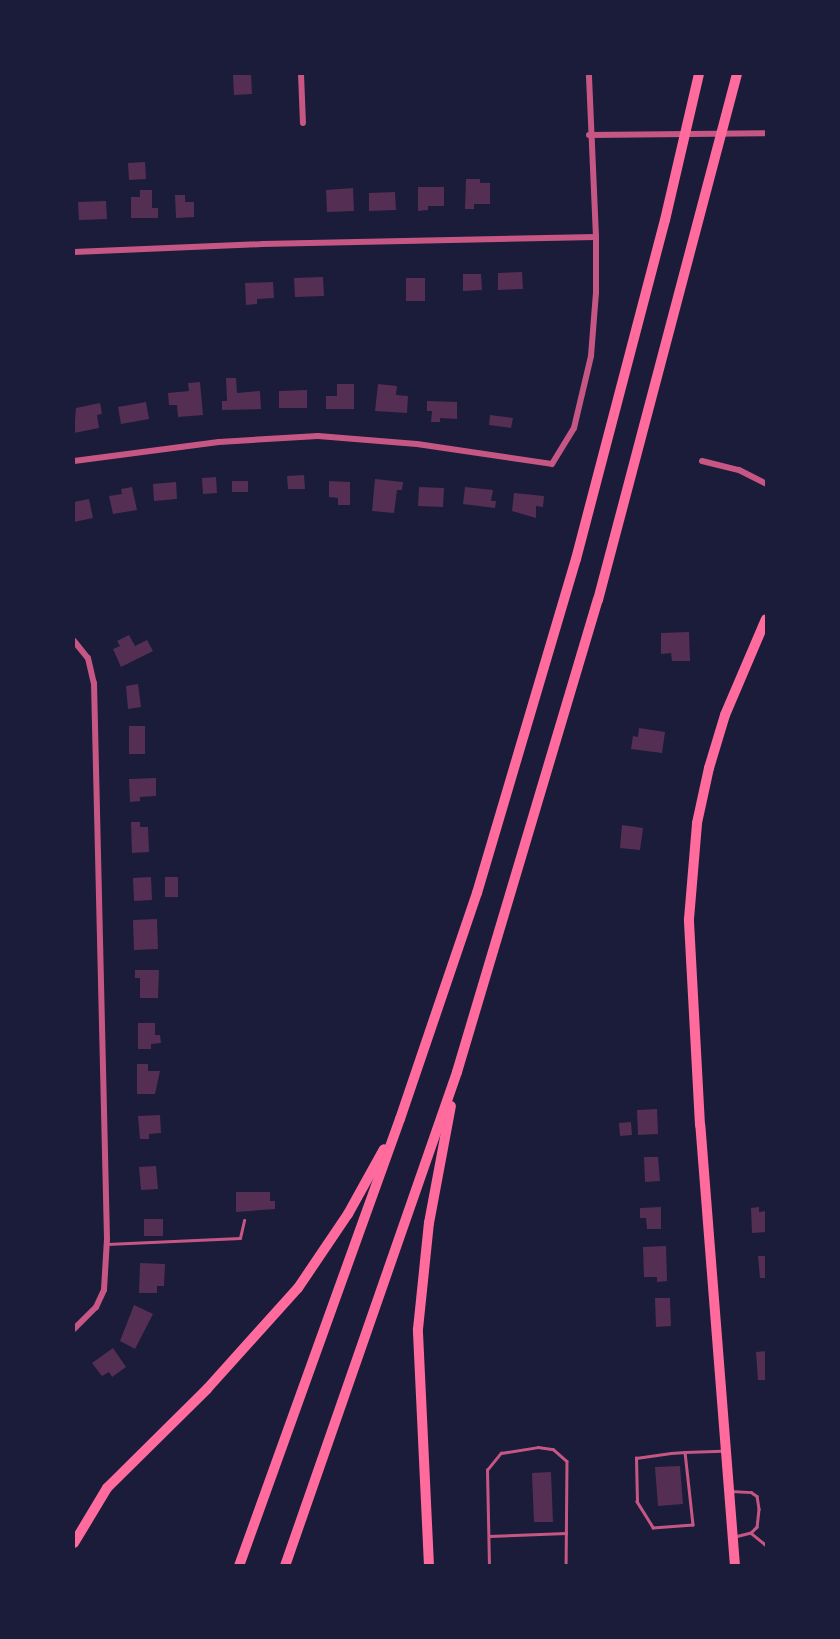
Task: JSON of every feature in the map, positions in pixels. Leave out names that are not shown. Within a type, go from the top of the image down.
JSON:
[{"type":"highway","points":[[239,1566],[400,1119],[477,893],[576,559],[665,220],[699,74]]},
{"type":"highway","points":[[285,1566],[457,1072],[598,600],[737,74]]},
{"type":"highway","points":[[429,1566],[418,1329],[429,1223],[457,1072]]},
{"type":"highway","points":[[74,1543],[107,1488],[206,1389],[298,1288],[348,1214],[400,1119]]},
{"type":"main road","points":[[734,1566],[689,946],[691,874],[697,822],[714,748],[747,659],[766,619]]},
{"type":"street","points":[[301,74],[303,123]]},
{"type":"street","points":[[74,461],[219,442],[318,436],[417,444],[552,464],[574,428],[591,356],[596,292],[596,237],[589,135],[589,74]]},
{"type":"street","points":[[589,135],[766,133]]},
{"type":"street","points":[[74,252],[262,244],[596,237]]},
{"type":"street","points":[[702,461],[739,470],[766,484]]},
{"type":"street","points":[[74,641],[88,658],[94,683],[107,1244],[104,1290],[96,1307],[74,1329]]},
{"type":"lane","points":[[107,1244],[240,1238],[244,1220]]},
{"type":"lane","points":[[489,1566],[487,1470],[502,1453],[538,1447],[553,1449],[567,1461],[566,1566]]},
{"type":"lane","points":[[685,1452],[692,1525],[653,1528],[636,1502],[636,1458],[685,1452],[726,1451]]},
{"type":"lane","points":[[728,1491],[751,1492],[757,1496],[759,1513],[757,1527],[751,1533],[732,1538]]},
{"type":"lane","points":[[759,1513],[766,1513]]},
{"type":"lane","points":[[489,1536],[566,1533]]},
{"type":"lane","points":[[751,1533],[766,1545]]},
{"type":"building","points":[[233,74],[251,74],[252,94],[234,95]]},
{"type":"building","points":[[145,162],[146,179],[129,180],[128,163]]},
{"type":"building","points":[[466,179],[480,179],[480,183],[490,183],[490,204],[474,204],[474,209],[465,209]]},
{"type":"building","points":[[418,187],[444,187],[444,206],[428,206],[428,210],[418,211]]},
{"type":"building","points":[[353,188],[354,211],[327,212],[326,190]]},
{"type":"building","points":[[140,190],[152,190],[152,208],[158,208],[158,218],[131,218],[131,197],[140,197]]},
{"type":"building","points":[[395,192],[396,210],[369,211],[369,193]]},
{"type":"building","points":[[175,195],[185,195],[185,202],[194,202],[194,217],[176,218]]},
{"type":"building","points":[[106,201],[107,219],[79,220],[78,202]]},
{"type":"building","points":[[522,272],[523,289],[498,290],[498,273]]},
{"type":"building","points":[[463,274],[481,274],[482,290],[463,291]]},
{"type":"building","points":[[323,277],[324,296],[295,297],[294,278]]},
{"type":"building","points":[[406,278],[425,278],[425,301],[406,301]]},
{"type":"building","points":[[273,282],[274,298],[257,299],[257,304],[246,305],[245,283]]},
{"type":"building","points":[[226,378],[236,378],[237,393],[260,391],[261,409],[222,410],[222,401],[227,401]]},
{"type":"building","points":[[200,382],[203,415],[178,417],[177,405],[169,405],[168,393],[189,391],[188,383]]},
{"type":"building","points":[[337,384],[354,384],[354,409],[326,409],[326,396],[337,396]]},
{"type":"building","points":[[378,384],[397,386],[396,395],[408,396],[407,413],[375,411]]},
{"type":"building","points":[[307,390],[307,408],[279,408],[279,391]]},
{"type":"building","points":[[427,401],[457,402],[457,419],[440,418],[440,422],[431,422],[432,411],[427,411]]},
{"type":"building","points":[[146,402],[149,419],[121,424],[118,407]]},
{"type":"building","points":[[100,403],[102,414],[97,415],[99,428],[74,433],[76,408]]},
{"type":"building","points":[[490,415],[513,418],[511,428],[489,425]]},
{"type":"building","points":[[304,475],[305,489],[288,489],[287,476]]},
{"type":"building","points":[[216,477],[217,493],[203,494],[202,478]]},
{"type":"building","points":[[375,479],[403,482],[402,490],[397,490],[394,513],[372,511]]},
{"type":"building","points":[[232,481],[248,481],[248,492],[232,492]]},
{"type":"building","points":[[329,481],[350,482],[350,505],[338,505],[338,498],[329,497]]},
{"type":"building","points":[[176,482],[177,499],[154,501],[153,484]]},
{"type":"building","points":[[132,487],[137,510],[113,514],[109,496],[122,494],[121,489]]},
{"type":"building","points":[[419,487],[444,488],[443,507],[418,506]]},
{"type":"building","points":[[465,487],[493,490],[491,501],[496,501],[495,508],[463,504]]},
{"type":"building","points":[[514,493],[544,496],[543,507],[536,506],[536,518],[512,511]]},
{"type":"building","points":[[89,499],[93,518],[74,522],[74,502]]},
{"type":"building","points":[[689,632],[690,661],[672,661],[671,653],[661,654],[661,633]]},
{"type":"building","points":[[129,635],[135,646],[147,640],[153,651],[121,667],[113,649],[120,646],[117,641]]},
{"type":"building","points":[[138,684],[141,707],[128,709],[126,686]]},
{"type":"building","points":[[129,726],[145,726],[145,754],[129,754]]},
{"type":"building","points":[[639,728],[665,732],[662,753],[631,749],[633,736],[638,737]]},
{"type":"building","points":[[156,778],[156,796],[140,797],[140,801],[130,802],[129,779]]},
{"type":"building","points":[[131,822],[140,822],[140,827],[148,827],[149,852],[132,853]]},
{"type":"building","points":[[622,825],[643,828],[640,850],[620,848]]},
{"type":"building","points":[[151,877],[152,900],[134,901],[133,878]]},
{"type":"building","points":[[165,877],[178,877],[178,897],[165,897]]},
{"type":"building","points":[[157,919],[158,949],[134,950],[133,920]]},
{"type":"building","points":[[135,970],[159,970],[158,998],[140,998],[140,978],[135,978]]},
{"type":"building","points":[[138,1023],[155,1023],[155,1035],[160,1035],[161,1043],[151,1044],[151,1049],[138,1049]]},
{"type":"building","points":[[137,1064],[148,1064],[148,1071],[160,1071],[155,1094],[137,1094]]},
{"type":"building","points":[[657,1109],[658,1134],[638,1135],[637,1110]]},
{"type":"building","points":[[160,1115],[161,1133],[149,1134],[149,1139],[140,1139],[138,1116]]},
{"type":"building","points":[[631,1122],[632,1135],[620,1136],[619,1123]]},
{"type":"building","points":[[644,1157],[658,1157],[660,1181],[645,1182]]},
{"type":"building","points":[[156,1166],[158,1189],[141,1190],[139,1167]]},
{"type":"building","points":[[236,1192],[270,1192],[270,1201],[275,1201],[275,1209],[236,1212]]},
{"type":"building","points":[[661,1207],[661,1229],[647,1229],[646,1218],[640,1218],[640,1208]]},
{"type":"building","points":[[759,1207],[759,1212],[766,1211],[766,1232],[752,1233],[751,1208]]},
{"type":"building","points":[[144,1219],[163,1219],[163,1236],[144,1236]]},
{"type":"building","points":[[666,1246],[667,1281],[657,1282],[657,1277],[644,1277],[643,1247]]},
{"type":"building","points":[[758,1256],[766,1256],[766,1278],[760,1278]]},
{"type":"building","points":[[140,1263],[165,1264],[164,1286],[157,1286],[157,1293],[139,1293]]},
{"type":"building","points":[[655,1298],[670,1298],[671,1326],[656,1327]]},
{"type":"building","points":[[134,1305],[153,1314],[135,1349],[120,1341]]},
{"type":"building","points":[[113,1348],[126,1367],[112,1377],[109,1372],[102,1376],[92,1363]]},
{"type":"building","points":[[766,1351],[766,1380],[758,1380],[756,1352]]},
{"type":"building","points":[[680,1466],[683,1504],[658,1506],[655,1467]]},
{"type":"building","points":[[551,1472],[553,1522],[534,1522],[532,1473]]}]
